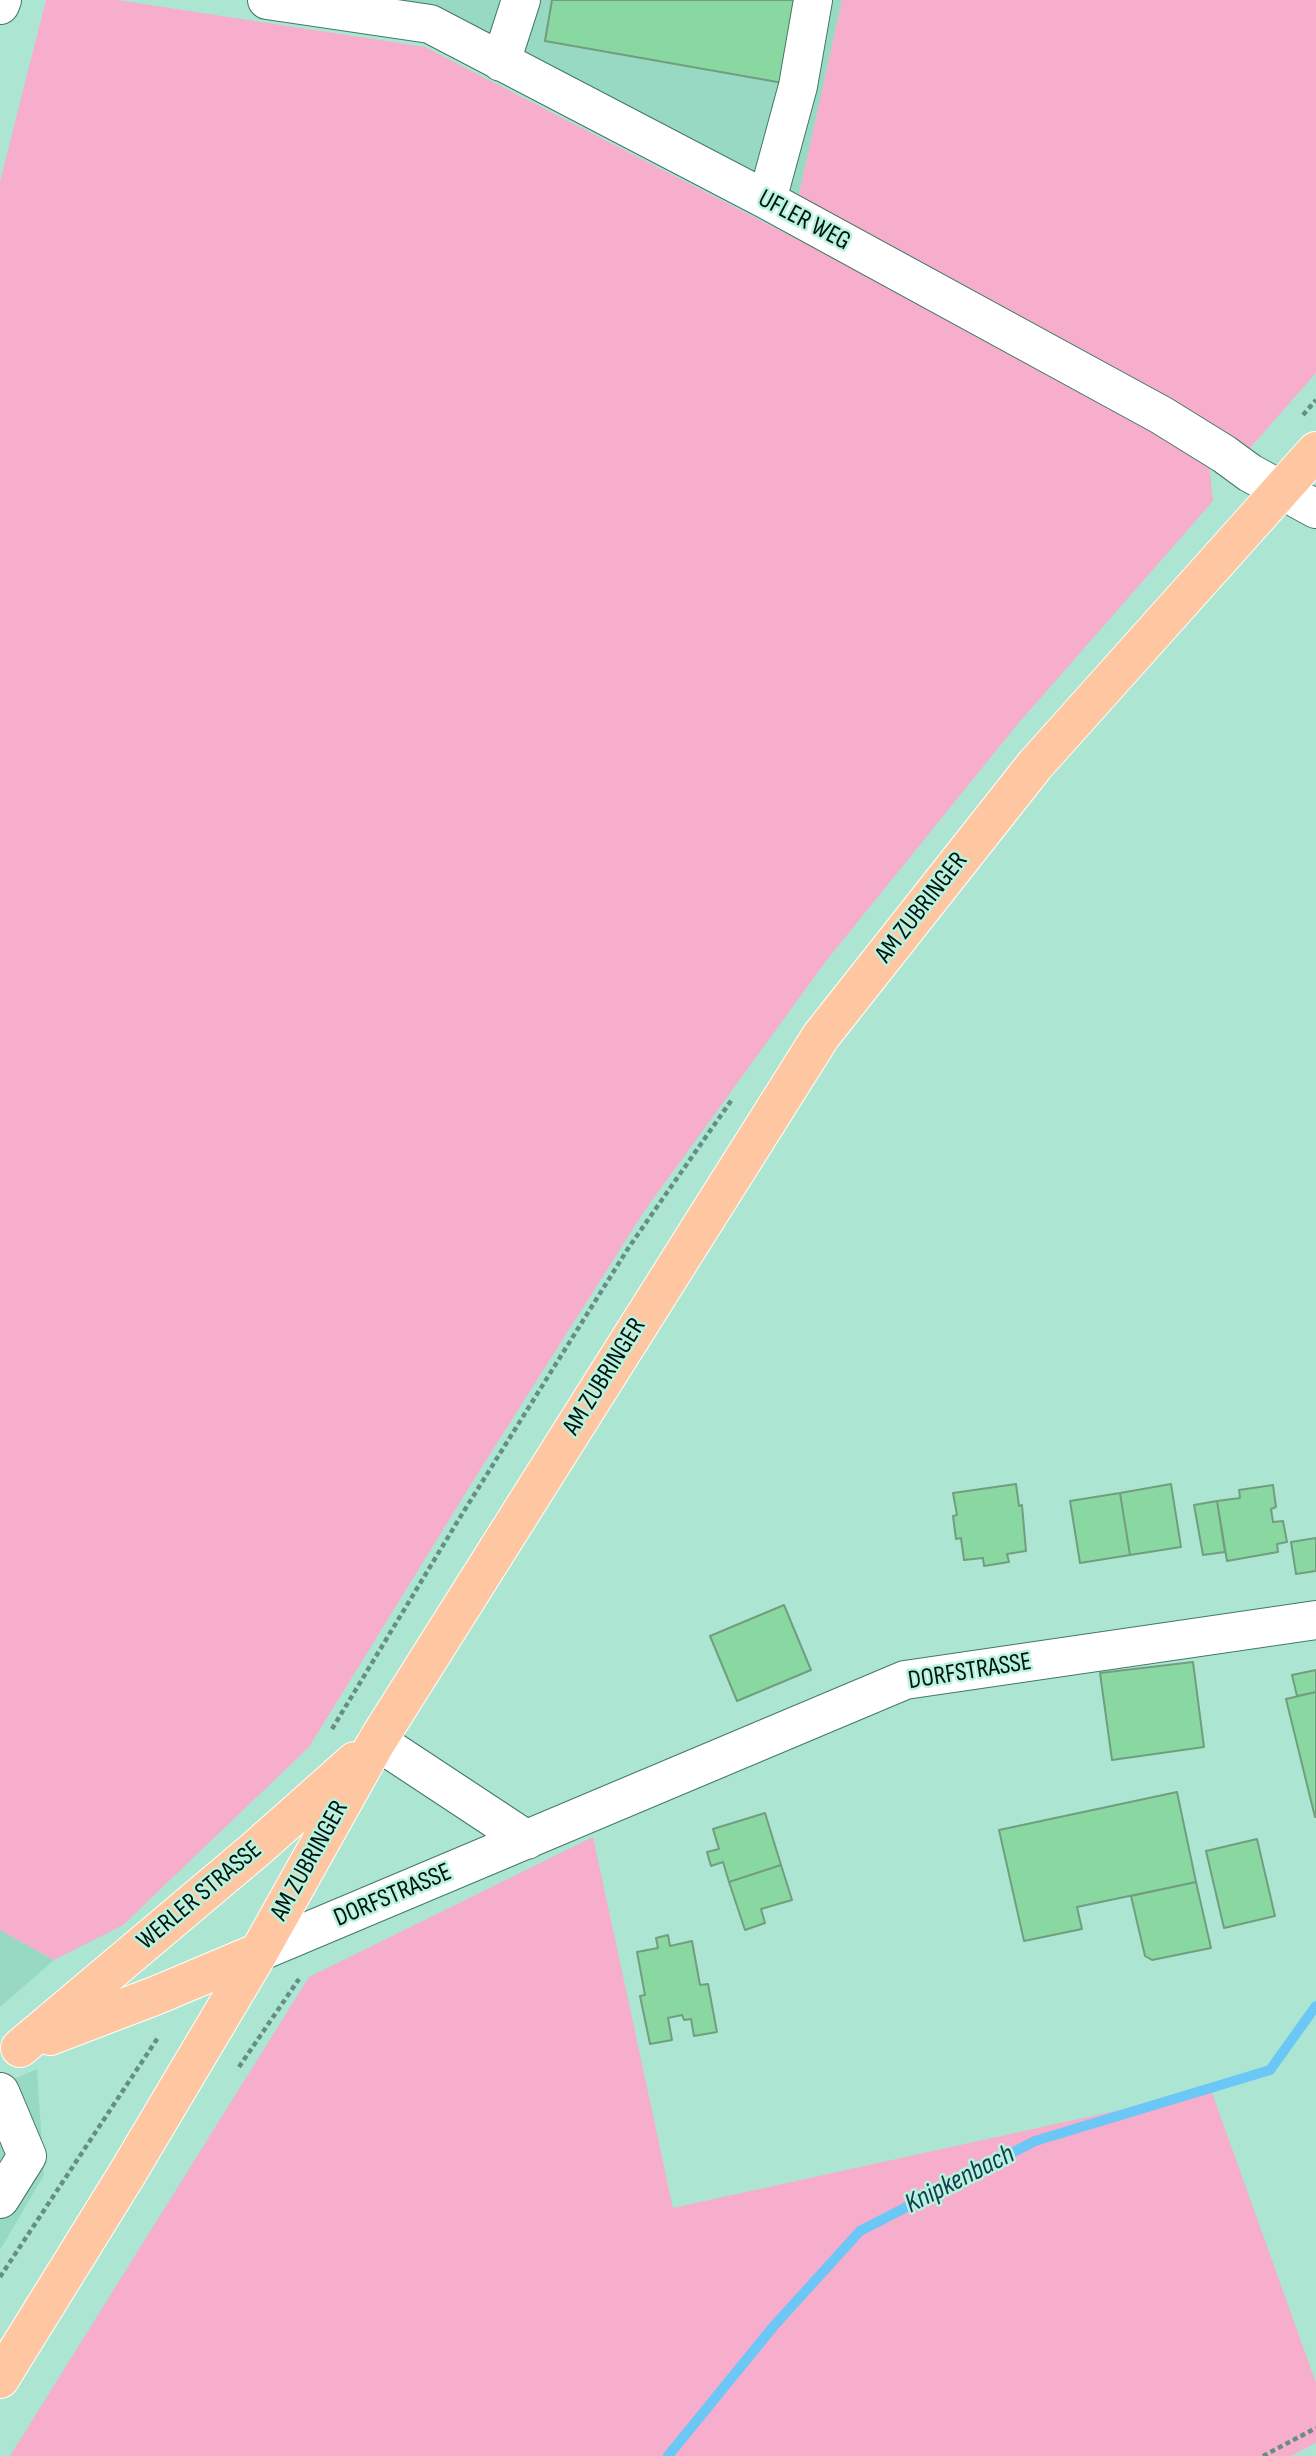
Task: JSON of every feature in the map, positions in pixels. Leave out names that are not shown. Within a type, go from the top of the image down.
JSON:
[{"type":"main road","name":"AM ZUBRINGER","points":[[0,2379],[259,1952],[377,1741],[821,1036],[1035,765],[1316,451]]},
{"type":"main road","name":"WERLER STRASSE","points":[[10,2052],[247,1857],[377,1741]]},
{"type":"main road","name":"WERLER STRASSE","points":[[10,2052],[259,1952]]},
{"type":"street","points":[[0,5],[2,0]]},
{"type":"street","name":"UFLER WEG","points":[[267,0],[430,24],[766,200],[1161,415],[1250,473],[1316,509]]},
{"type":"street","points":[[501,62],[521,0]]},
{"type":"street","points":[[766,200],[798,86],[813,0]]},
{"type":"street","name":"DORFSTRASSE","points":[[259,1952],[905,1680],[1316,1620]]},
{"type":"street","points":[[377,1741],[527,1840]]},
{"type":"street","points":[[0,2092],[27,2156],[0,2199]]},
{"type":"path","points":[[0,2277],[161,2033],[236,2071],[304,1971]]},
{"type":"path","points":[[1263,2456],[1316,2428]]},
{"type":"shaded area","points":[[46,0],[117,0],[425,47],[1108,400],[1209,464],[1213,501],[1016,726],[826,961],[645,1210],[309,1747],[123,1925],[54,1960],[0,1930],[0,182]]},
{"type":"shaded area","points":[[384,0],[842,0],[798,199]]},
{"type":"shaded area","points":[[842,0],[1316,0],[1316,373],[1250,448],[798,199]]},
{"type":"shaded area","points":[[593,1837],[673,2208],[1211,2090],[1316,2383],[1316,2443],[1291,2456],[10,2456],[309,1977]]},
{"type":"shaded area","points":[[0,1930],[54,1960],[0,2007]]},
{"type":"shaded area","points":[[37,2069],[44,2175],[0,2250],[0,2085]]},
{"type":"building","points":[[552,0],[799,0],[783,83],[545,41]]},
{"type":"building","points":[[1016,1484],[1019,1506],[1022,1505],[1026,1551],[1007,1554],[1009,1562],[984,1566],[983,1558],[964,1560],[961,1538],[956,1539],[953,1516],[957,1515],[953,1493]]},
{"type":"building","points":[[1171,1484],[1181,1547],[1130,1555],[1120,1493]]},
{"type":"building","points":[[1273,1485],[1276,1507],[1271,1509],[1273,1522],[1283,1521],[1287,1542],[1277,1544],[1278,1552],[1227,1561],[1217,1501],[1240,1498],[1239,1490]]},
{"type":"building","points":[[1120,1493],[1130,1555],[1080,1563],[1070,1501]]},
{"type":"building","points":[[1217,1501],[1225,1552],[1203,1555],[1194,1505]]},
{"type":"building","points":[[1316,1538],[1316,1571],[1296,1574],[1291,1542]]},
{"type":"building","points":[[784,1605],[811,1670],[737,1701],[710,1636]]},
{"type":"building","points":[[1193,1662],[1204,1747],[1112,1760],[1100,1673]]},
{"type":"building","points":[[1316,1670],[1316,1692],[1297,1696],[1292,1675]]},
{"type":"building","points":[[1316,1692],[1316,1817],[1315,1817],[1286,1699]]},
{"type":"building","points":[[1177,1792],[1196,1882],[1077,1907],[1082,1929],[1024,1941],[999,1830]]},
{"type":"building","points":[[765,1813],[781,1865],[729,1882],[723,1862],[711,1866],[707,1852],[719,1849],[713,1829]]},
{"type":"building","points":[[1257,1839],[1275,1916],[1224,1928],[1206,1851]]},
{"type":"building","points":[[781,1865],[792,1900],[761,1909],[765,1923],[745,1930],[729,1882]]},
{"type":"building","points":[[1196,1882],[1211,1948],[1152,1960],[1145,1956],[1131,1896]]},
{"type":"building","points":[[668,1935],[670,1946],[692,1941],[700,1985],[708,1984],[717,2032],[694,2036],[691,2019],[684,2020],[682,2015],[668,2018],[672,2040],[650,2044],[640,1996],[645,1995],[637,1952],[658,1948],[656,1938]]},
{"type":"waterway","name":"Knipkenbach","points":[[668,2456],[773,2327],[860,2231],[1035,2141],[1270,2070],[1316,2006]]}]
